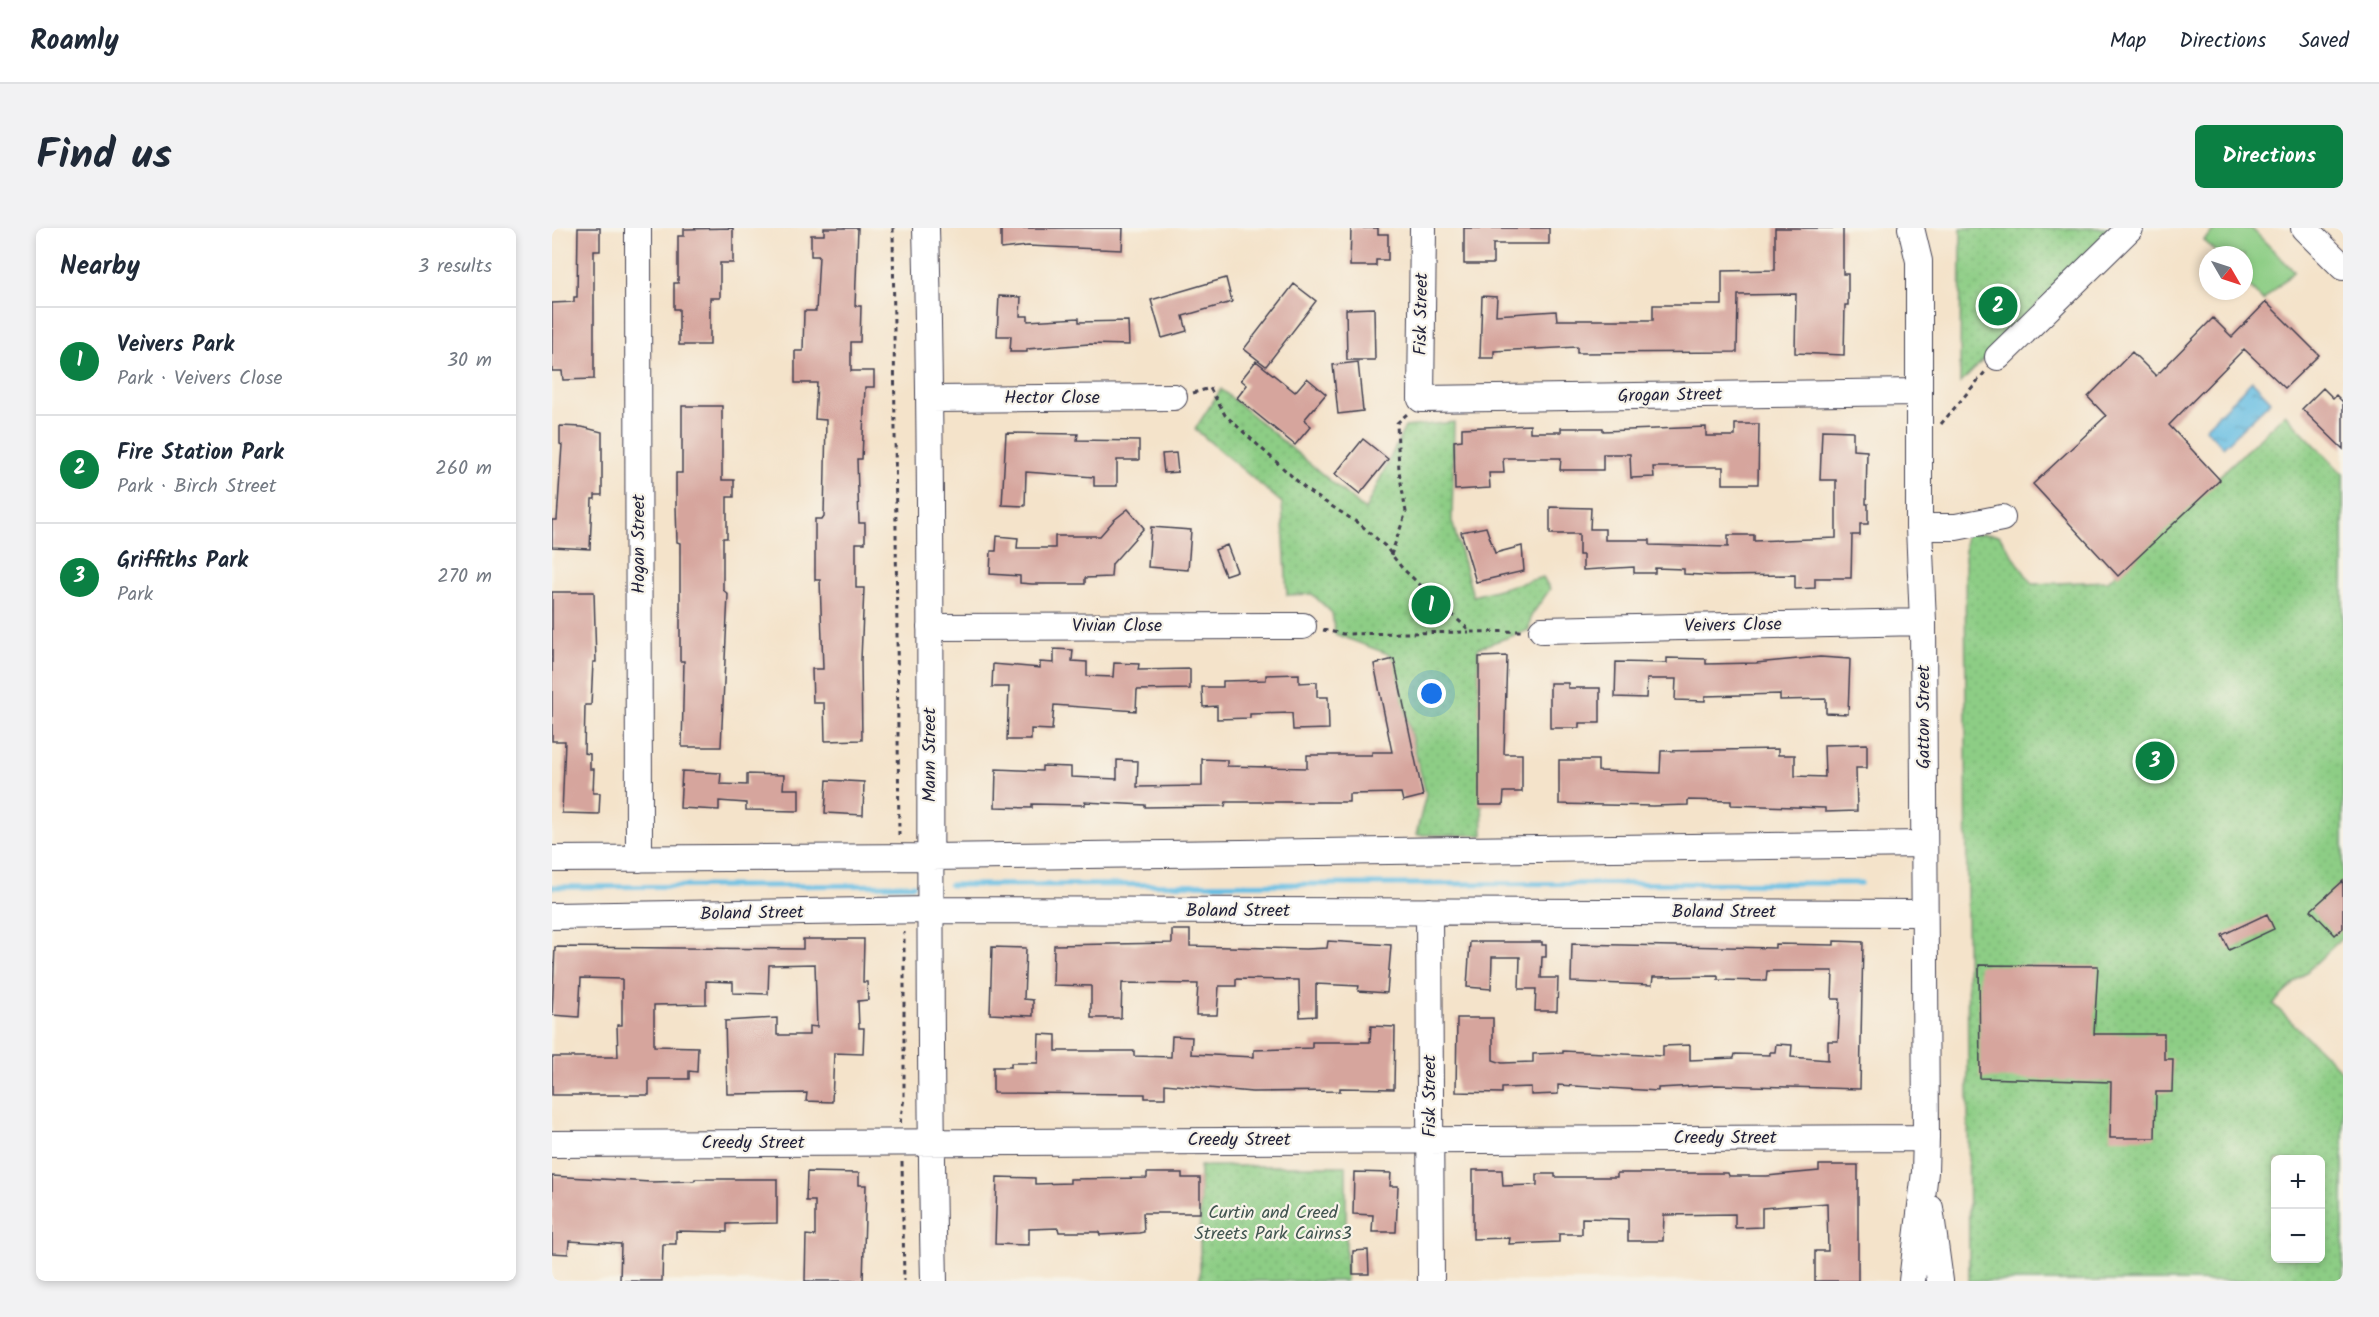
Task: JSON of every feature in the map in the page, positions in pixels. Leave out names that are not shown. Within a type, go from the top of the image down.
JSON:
[{"type":"street","name":"Hogan Street","points":[[638,228],[639,859]]},
{"type":"street","name":"Mann Street","points":[[926,228],[930,399],[931,1143],[934,1281]]},
{"type":"street","name":"Fisk Street","points":[[1421,399],[1424,228]]},
{"type":"street","points":[[1911,228],[1919,261]]},
{"type":"street","points":[[1919,261],[1928,228]]},
{"type":"street","points":[[1998,357],[2130,228]]},
{"type":"street","points":[[2304,228],[2343,267]]},
{"type":"street","name":"Gatton Street","points":[[1912,1281],[1925,1173],[1926,1138],[1923,622],[1919,527],[1919,261]]},
{"type":"street","name":"Grogan Street","points":[[1421,399],[1918,392]]},
{"type":"street","name":"Hector Close","points":[[930,399],[1174,397]]},
{"type":"street","points":[[1919,527],[1956,527],[2002,518]]},
{"type":"street","name":"Veivers Close","points":[[1542,630],[1923,622]]},
{"type":"street","name":"Vivian Close","points":[[930,627],[1304,626]]},
{"type":"street","points":[[552,859],[930,857],[1924,844]]},
{"type":"street","name":"Boland Street","points":[[552,916],[932,910],[1924,913]]},
{"type":"street","name":"Fisk Street","points":[[1429,911],[1431,1281]]},
{"type":"street","name":"Creedy Street","points":[[552,1144],[1926,1138]]},
{"type":"street","name":"Gatton Street","points":[[1925,1173],[1940,1281]]},
{"type":"path","points":[[893,228],[897,802],[900,857]]},
{"type":"path","points":[[1940,425],[1998,357]]},
{"type":"path","points":[[1174,397],[1210,388],[1225,415],[1308,491],[1360,525],[1402,568],[1471,632]]},
{"type":"path","points":[[1391,555],[1406,512],[1399,471],[1397,423],[1421,399]]},
{"type":"path","points":[[1304,626],[1343,634],[1542,630]]},
{"type":"path","points":[[903,911],[901,1143],[904,1281]]},
{"type":"green space","points":[[1961,228],[2111,228],[1960,384]]},
{"type":"green space","points":[[2216,228],[2251,228],[2294,271],[2263,301],[2253,290],[2253,246],[2210,246],[2204,240]]},
{"type":"green space","points":[[1221,389],[1365,510],[1405,427],[1454,422],[1452,521],[1473,596],[1543,577],[1550,589],[1531,616],[1529,630],[1478,648],[1483,835],[1416,835],[1426,794],[1391,655],[1335,634],[1332,613],[1312,594],[1287,595],[1282,503],[1195,429]]},
{"type":"green space","points":[[2285,414],[2343,474],[2343,937],[2273,1004],[2343,1072],[2343,1281],[1969,1281],[1965,533],[1999,535],[2032,584],[2108,581]]},
{"type":"green space","name":"Curtin and Creed Streets Park Cairns3","points":[[1200,1166],[1346,1166],[1346,1281],[1200,1281]]},
{"type":"water","points":[[2252,381],[2271,401],[2223,447],[2205,428]]},
{"type":"building","points":[[578,228],[600,228],[600,251],[594,251],[594,379],[563,380],[562,371],[552,371],[552,303],[574,302],[574,297],[577,297]]},
{"type":"building","points":[[733,228],[733,263],[720,263],[720,298],[710,298],[710,345],[679,345],[679,309],[674,309],[674,283],[678,283],[678,236],[684,236],[684,229]]},
{"type":"building","points":[[824,228],[858,228],[855,306],[861,306],[860,342],[851,342],[851,371],[874,371],[874,387],[865,387],[862,459],[857,459],[859,523],[865,523],[865,543],[856,543],[856,588],[864,588],[861,660],[862,740],[825,741],[824,703],[813,703],[812,669],[823,669],[820,580],[815,580],[815,519],[822,519],[824,516],[826,420],[815,419],[817,383],[795,383],[795,351],[803,351],[804,311],[816,311],[819,256],[811,256],[811,235],[824,235]]},
{"type":"building","points":[[1001,228],[1123,228],[1122,250],[1028,246],[1001,249]]},
{"type":"building","points":[[1351,228],[1378,228],[1378,234],[1388,234],[1388,260],[1376,260],[1376,266],[1350,266]]},
{"type":"building","points":[[1464,228],[1549,228],[1549,244],[1493,244],[1493,264],[1464,264]]},
{"type":"building","points":[[1775,228],[1843,228],[1843,274],[1848,274],[1844,355],[1795,353],[1796,294],[1738,295],[1737,352],[1577,353],[1577,347],[1494,351],[1494,358],[1480,358],[1482,296],[1497,297],[1496,315],[1556,311],[1557,320],[1653,320],[1653,305],[1722,305],[1722,271],[1775,270]]},
{"type":"building","points":[[1226,278],[1232,302],[1183,316],[1187,331],[1162,338],[1151,300]]},
{"type":"building","points":[[1294,284],[1316,301],[1266,366],[1244,349]]},
{"type":"building","points":[[999,296],[1021,297],[1020,316],[1028,316],[1028,321],[1079,318],[1079,322],[1128,321],[1129,345],[1089,344],[1010,352],[1011,336],[997,336]]},
{"type":"building","points":[[2266,302],[2319,355],[2285,388],[2244,349],[2169,425],[2220,480],[2118,576],[2033,484],[2106,416],[2088,397],[2132,352],[2156,376],[2213,318],[2232,337]]},
{"type":"building","points":[[1374,308],[1375,360],[1347,360],[1346,309]]},
{"type":"building","points":[[1256,361],[1295,392],[1307,378],[1326,394],[1304,420],[1311,426],[1295,445],[1237,398],[1247,385],[1241,380]]},
{"type":"building","points":[[1358,362],[1363,411],[1338,414],[1333,365]]},
{"type":"building","points":[[2323,388],[2333,398],[2336,395],[2343,402],[2343,449],[2302,409]]},
{"type":"building","points":[[682,406],[722,406],[722,480],[734,480],[734,497],[727,497],[727,538],[723,538],[723,590],[728,594],[721,747],[682,747],[684,661],[680,661],[680,543],[677,542],[676,473],[682,473]]},
{"type":"building","points":[[1735,424],[1759,424],[1758,484],[1723,484],[1723,467],[1653,467],[1654,477],[1631,478],[1630,454],[1603,454],[1603,470],[1560,470],[1561,458],[1503,458],[1504,473],[1489,473],[1490,488],[1455,490],[1454,441],[1462,440],[1462,428],[1530,425],[1530,432],[1561,432],[1561,428],[1603,428],[1603,431],[1706,427],[1706,436],[1735,436]]},
{"type":"building","points":[[560,426],[582,427],[602,432],[602,495],[595,495],[595,499],[592,499],[590,549],[552,547],[552,520],[557,520],[562,445],[560,444]]},
{"type":"building","points":[[1822,430],[1853,431],[1853,450],[1867,451],[1868,524],[1860,524],[1860,535],[1852,535],[1851,578],[1815,578],[1815,588],[1795,589],[1795,575],[1720,576],[1684,574],[1684,569],[1655,568],[1655,573],[1634,573],[1634,567],[1583,570],[1583,555],[1579,555],[1579,534],[1550,534],[1550,507],[1591,508],[1590,529],[1605,529],[1605,540],[1650,540],[1650,545],[1728,547],[1728,535],[1754,535],[1754,541],[1836,538],[1836,480],[1820,480]]},
{"type":"building","points":[[1006,433],[1078,434],[1077,440],[1139,441],[1139,460],[1117,460],[1117,486],[1094,486],[1094,477],[1026,472],[1025,506],[1002,505]]},
{"type":"building","points":[[1363,439],[1388,459],[1360,494],[1335,474]]},
{"type":"building","points":[[1176,453],[1178,472],[1164,473],[1162,454]]},
{"type":"building","points":[[1128,509],[1144,528],[1112,564],[1111,577],[1085,578],[1085,584],[1032,584],[1020,583],[1020,576],[990,574],[991,551],[996,551],[997,536],[1018,538],[1017,548],[1055,548],[1055,536],[1100,536]]},
{"type":"building","points":[[1151,527],[1191,530],[1188,570],[1148,567]]},
{"type":"building","points":[[1486,527],[1495,553],[1522,546],[1524,571],[1476,582],[1461,532]]},
{"type":"building","points":[[1227,545],[1237,571],[1225,575],[1215,550]]},
{"type":"building","points":[[552,592],[594,592],[596,662],[593,662],[591,705],[585,705],[584,753],[590,754],[590,769],[594,769],[593,793],[600,793],[599,814],[562,813],[565,741],[552,741]]},
{"type":"building","points":[[1054,649],[1073,650],[1072,661],[1087,662],[1087,676],[1113,677],[1114,663],[1139,664],[1138,670],[1190,669],[1190,689],[1137,690],[1136,711],[1054,705],[1052,730],[1031,729],[1031,740],[1007,740],[1009,687],[992,687],[993,664],[1040,668],[1040,662],[1054,663]]},
{"type":"building","points":[[1507,656],[1504,754],[1522,754],[1522,792],[1504,792],[1503,805],[1479,805],[1479,657]]},
{"type":"building","points":[[1820,657],[1850,659],[1848,714],[1826,713],[1826,699],[1780,700],[1780,694],[1705,696],[1705,701],[1675,700],[1676,679],[1647,679],[1646,698],[1615,697],[1616,662],[1667,663],[1667,658],[1706,659],[1706,664],[1756,663]]},
{"type":"building","points":[[1394,659],[1423,796],[1403,801],[1401,793],[1349,794],[1349,802],[1226,802],[1225,806],[1145,807],[1145,805],[1085,802],[1085,805],[1032,804],[1032,808],[995,807],[996,769],[1042,771],[1042,766],[1071,767],[1071,777],[1117,779],[1117,760],[1138,761],[1137,787],[1202,786],[1202,759],[1227,760],[1227,766],[1307,768],[1307,755],[1372,755],[1372,752],[1392,752],[1374,664]]},
{"type":"building","points":[[1299,674],[1299,683],[1317,682],[1317,697],[1328,697],[1329,729],[1293,730],[1292,713],[1250,714],[1250,718],[1217,719],[1217,706],[1203,707],[1202,687],[1223,687],[1223,681],[1266,680],[1266,675]]},
{"type":"building","points":[[1550,683],[1568,683],[1568,688],[1600,688],[1600,723],[1579,723],[1579,728],[1550,728]]},
{"type":"building","points":[[1867,744],[1867,768],[1856,768],[1857,811],[1825,812],[1825,808],[1731,805],[1731,801],[1688,800],[1688,805],[1653,806],[1559,804],[1559,760],[1598,760],[1598,771],[1660,773],[1661,751],[1778,749],[1778,755],[1795,755],[1795,776],[1825,777],[1824,745]]},
{"type":"building","points":[[682,771],[721,773],[720,784],[747,785],[747,774],[784,775],[783,789],[799,789],[799,811],[746,810],[746,803],[719,801],[719,810],[680,808]]},
{"type":"building","points":[[827,780],[864,782],[863,815],[825,813]]},
{"type":"building","points":[[2343,881],[2343,928],[2335,935],[2311,910]]},
{"type":"building","points":[[2267,914],[2274,929],[2229,950],[2222,935]]},
{"type":"building","points":[[1172,930],[1190,930],[1190,946],[1306,949],[1327,948],[1328,941],[1391,945],[1387,993],[1358,991],[1359,986],[1316,984],[1316,1016],[1300,1017],[1299,980],[1236,979],[1236,986],[1219,986],[1217,1015],[1196,1015],[1198,984],[1122,983],[1121,1018],[1091,1018],[1091,986],[1053,985],[1054,945],[1172,943]]},
{"type":"building","points":[[803,939],[864,939],[863,982],[867,982],[868,1000],[858,1001],[859,1028],[864,1028],[863,1054],[834,1053],[832,1102],[806,1101],[807,1093],[727,1094],[725,1021],[777,1018],[777,1035],[809,1035],[809,1026],[817,1027],[815,964],[769,965],[768,994],[733,993],[733,982],[706,981],[706,1004],[654,1005],[654,1046],[698,1047],[697,1072],[689,1071],[689,1079],[649,1079],[649,1095],[552,1095],[552,1057],[618,1057],[617,1025],[622,1025],[622,979],[581,978],[579,1017],[552,1015],[555,947],[803,949]]},
{"type":"building","points":[[1834,941],[1863,942],[1860,1089],[1716,1085],[1658,1088],[1658,1091],[1558,1085],[1558,1094],[1531,1095],[1531,1087],[1502,1088],[1502,1093],[1456,1092],[1457,1018],[1493,1018],[1493,1060],[1502,1063],[1533,1062],[1533,1054],[1563,1053],[1563,1051],[1663,1056],[1663,1046],[1690,1045],[1690,1060],[1734,1058],[1735,1054],[1770,1055],[1770,1052],[1775,1052],[1776,1044],[1792,1045],[1791,1057],[1828,1060],[1828,1041],[1838,1041],[1840,999],[1832,999],[1833,971],[1767,971],[1766,981],[1718,980],[1718,976],[1653,977],[1652,985],[1571,982],[1572,944],[1775,948],[1775,944],[1834,945]]},
{"type":"building","points":[[1470,942],[1542,942],[1542,945],[1546,945],[1546,957],[1542,957],[1541,978],[1558,978],[1557,1011],[1535,1011],[1536,989],[1519,989],[1520,957],[1492,957],[1491,989],[1467,987]]},
{"type":"building","points":[[992,947],[1026,948],[1024,999],[1033,1000],[1033,1016],[990,1014]]},
{"type":"building","points":[[1979,965],[2098,966],[2094,1034],[2164,1034],[2164,1059],[2173,1059],[2172,1092],[2156,1092],[2155,1138],[2110,1138],[2111,1082],[1980,1078]]},
{"type":"building","points":[[1371,1026],[1395,1027],[1394,1089],[1340,1088],[1340,1091],[1252,1092],[1165,1084],[1165,1098],[1145,1098],[1145,1094],[993,1093],[993,1067],[1011,1067],[1011,1063],[1038,1063],[1039,1034],[1056,1035],[1056,1051],[1134,1051],[1134,1056],[1171,1057],[1172,1036],[1192,1037],[1191,1054],[1254,1057],[1254,1050],[1312,1048],[1312,1042],[1370,1042]]},
{"type":"building","points":[[1819,1165],[1858,1165],[1858,1281],[1815,1281],[1815,1251],[1828,1251],[1827,1203],[1762,1208],[1762,1227],[1735,1228],[1735,1214],[1664,1215],[1663,1241],[1628,1241],[1628,1219],[1582,1218],[1582,1234],[1559,1234],[1559,1242],[1509,1244],[1510,1238],[1473,1239],[1473,1170],[1502,1170],[1503,1186],[1537,1185],[1537,1174],[1555,1174],[1555,1177],[1617,1177],[1617,1173],[1728,1173],[1729,1176],[1767,1176],[1819,1171]]},
{"type":"building","points":[[807,1172],[859,1173],[859,1185],[866,1185],[863,1281],[805,1281],[806,1235],[815,1236],[815,1201],[806,1201]]},
{"type":"building","points":[[1354,1172],[1391,1173],[1390,1186],[1398,1186],[1396,1232],[1372,1232],[1373,1215],[1353,1214]]},
{"type":"building","points":[[1147,1173],[1182,1173],[1182,1178],[1200,1178],[1200,1213],[1143,1213],[1144,1232],[1139,1233],[1100,1235],[1099,1232],[1059,1232],[1058,1228],[1029,1229],[1029,1245],[995,1244],[997,1177],[1035,1178],[1035,1184],[1070,1183],[1070,1179],[1147,1178]]},
{"type":"building","points":[[552,1176],[650,1182],[694,1181],[695,1179],[777,1179],[777,1223],[727,1224],[727,1232],[676,1231],[676,1244],[663,1244],[662,1281],[620,1281],[621,1244],[569,1241],[568,1254],[552,1253]]},
{"type":"building","points":[[1368,1250],[1369,1274],[1353,1274],[1353,1251]]},
{"type":"waterway","points":[[950,885],[1861,883]]},
{"type":"waterway","points":[[552,887],[914,885]]},
{"type":"place","name":"Fire Station Park","points":[[1998,306]]},
{"type":"place","name":"Veivers Park","points":[[1431,605]]},
{"type":"place","name":"Griffiths Park","points":[[2155,761]]}]
